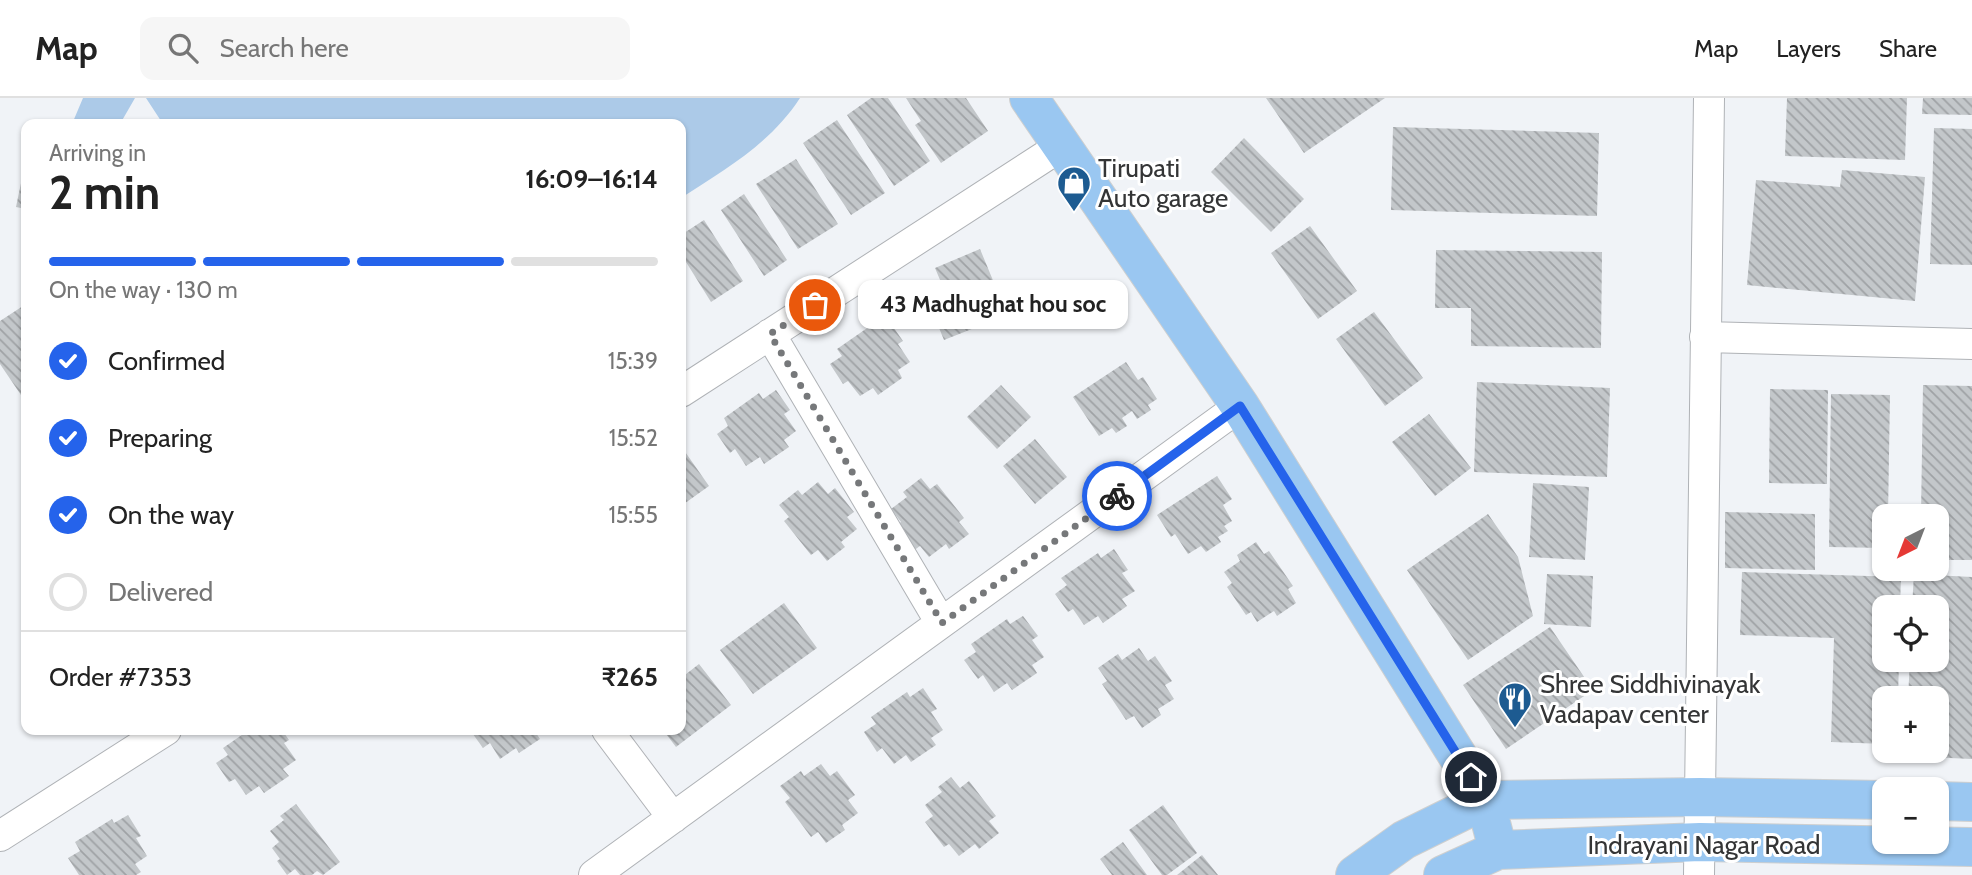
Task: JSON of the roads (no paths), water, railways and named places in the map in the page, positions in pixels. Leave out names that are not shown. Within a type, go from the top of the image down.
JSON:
[{"type":"main road","points":[[1029,98],[1240,406],[1485,800],[1497,850]]},
{"type":"main road","name":"Indrayani Nagar Road","points":[[1485,800],[1700,797],[1872,800]]},
{"type":"main road","points":[[1355,875],[1404,840],[1485,800]]},
{"type":"main road","points":[[1949,801],[1972,802]]},
{"type":"main road","name":"Indrayani Nagar Road","points":[[1443,875],[1497,850],[1699,858],[1972,847]]},
{"type":"street","points":[[1699,858],[1709,98]]},
{"type":"street","points":[[686,389],[1061,146]]},
{"type":"street","points":[[770,334],[942,623]]},
{"type":"street","points":[[1705,337],[1972,344]]},
{"type":"street","points":[[594,875],[1240,406]]},
{"type":"street","points":[[0,836],[158,735]]},
{"type":"street","points":[[611,735],[673,818]]},
{"type":"place","name":"Tirupati Auto garage","points":[[1074,213]]},
{"type":"place","name":"43 Madhughat hou soc","points":[[815,305]]},
{"type":"place","name":"Shree Siddhivinayak Vadapav center","points":[[1515,729]]}]
